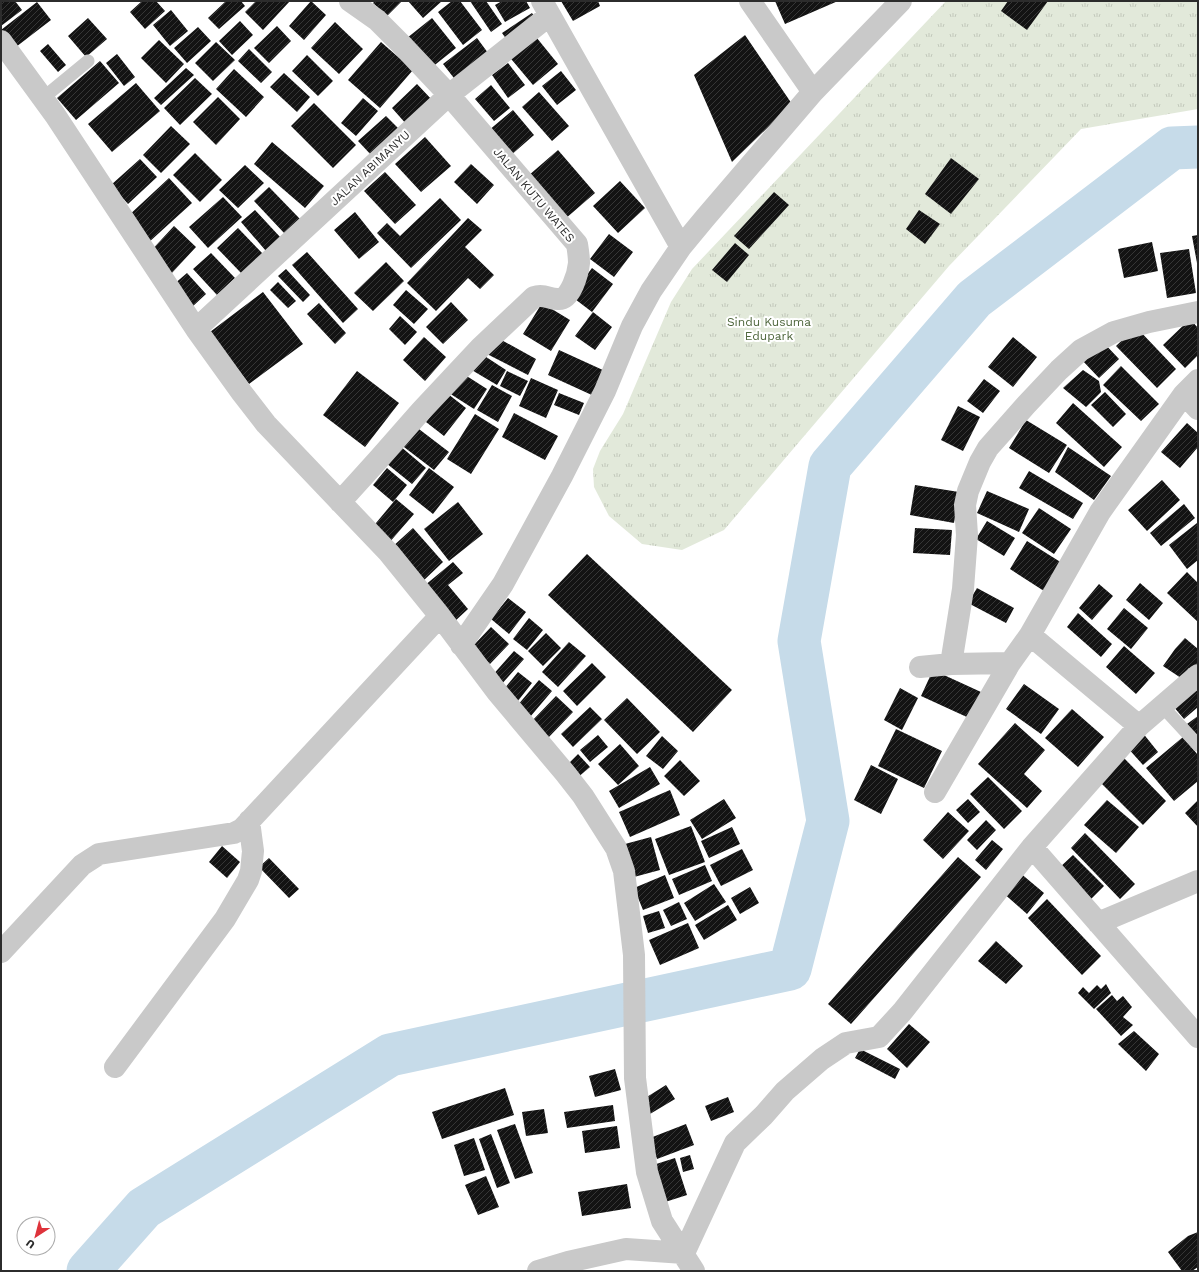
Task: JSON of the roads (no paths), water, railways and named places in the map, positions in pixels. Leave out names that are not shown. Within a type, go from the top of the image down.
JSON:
[{"type":"street","name":"JALAN KUTU WATES","points":[[340,502],[421,411],[480,348],[534,297],[540,295],[559,299],[565,297],[572,288],[579,265],[577,244],[449,95],[377,20],[350,1]]},
{"type":"street","points":[[750,1],[813,92]]},
{"type":"street","points":[[461,645],[502,584],[526,542],[588,426],[642,306],[681,247],[813,92],[901,1]]},
{"type":"street","name":"JALAN ABIMANYU","points":[[196,329],[449,95],[546,8]]},
{"type":"street","points":[[546,8],[681,247]]},
{"type":"street","points":[[1,42],[55,115],[196,329],[242,394],[266,424],[389,553],[440,616],[497,692],[574,784],[616,848],[624,871],[634,955],[635,1078],[647,1172],[662,1221],[689,1262]]},
{"type":"street","points":[[951,664],[963,589],[967,535],[965,505],[968,491],[976,469],[988,448],[1059,370],[1082,350],[1114,332],[1149,322],[1198,312]]},
{"type":"street","points":[[935,792],[1010,663],[1030,635],[1100,512],[1193,395]]},
{"type":"street","points":[[1,952],[82,865],[99,854],[234,833],[242,829],[440,616]]},
{"type":"street","points":[[1030,635],[1139,726]]},
{"type":"street","points":[[920,667],[951,664],[1010,663]]},
{"type":"street","points":[[689,1262],[735,1143],[764,1115],[785,1091],[822,1059],[846,1043],[879,1037],[902,1012],[1032,847],[1139,726],[1198,675]]},
{"type":"street","points":[[115,1067],[225,919],[248,880],[251,871],[253,851],[249,822]]},
{"type":"street","points":[[1032,847],[1198,1037]]},
{"type":"street","points":[[1098,923],[1198,881]]},
{"type":"street","points":[[538,1271],[568,1262],[626,1249],[689,1262]]},
{"type":"lane","points":[[43,98],[88,61]]},
{"type":"lane","points":[[1162,706],[1198,745]]},
{"type":"waterway","points":[[88,1271],[144,1208],[390,1055],[790,969],[828,821],[799,641],[830,466],[974,299],[1172,148],[1198,147]]},
{"type":"park label","name":"Sindu Kusuma Edupark","points":[[769,329]]}]
